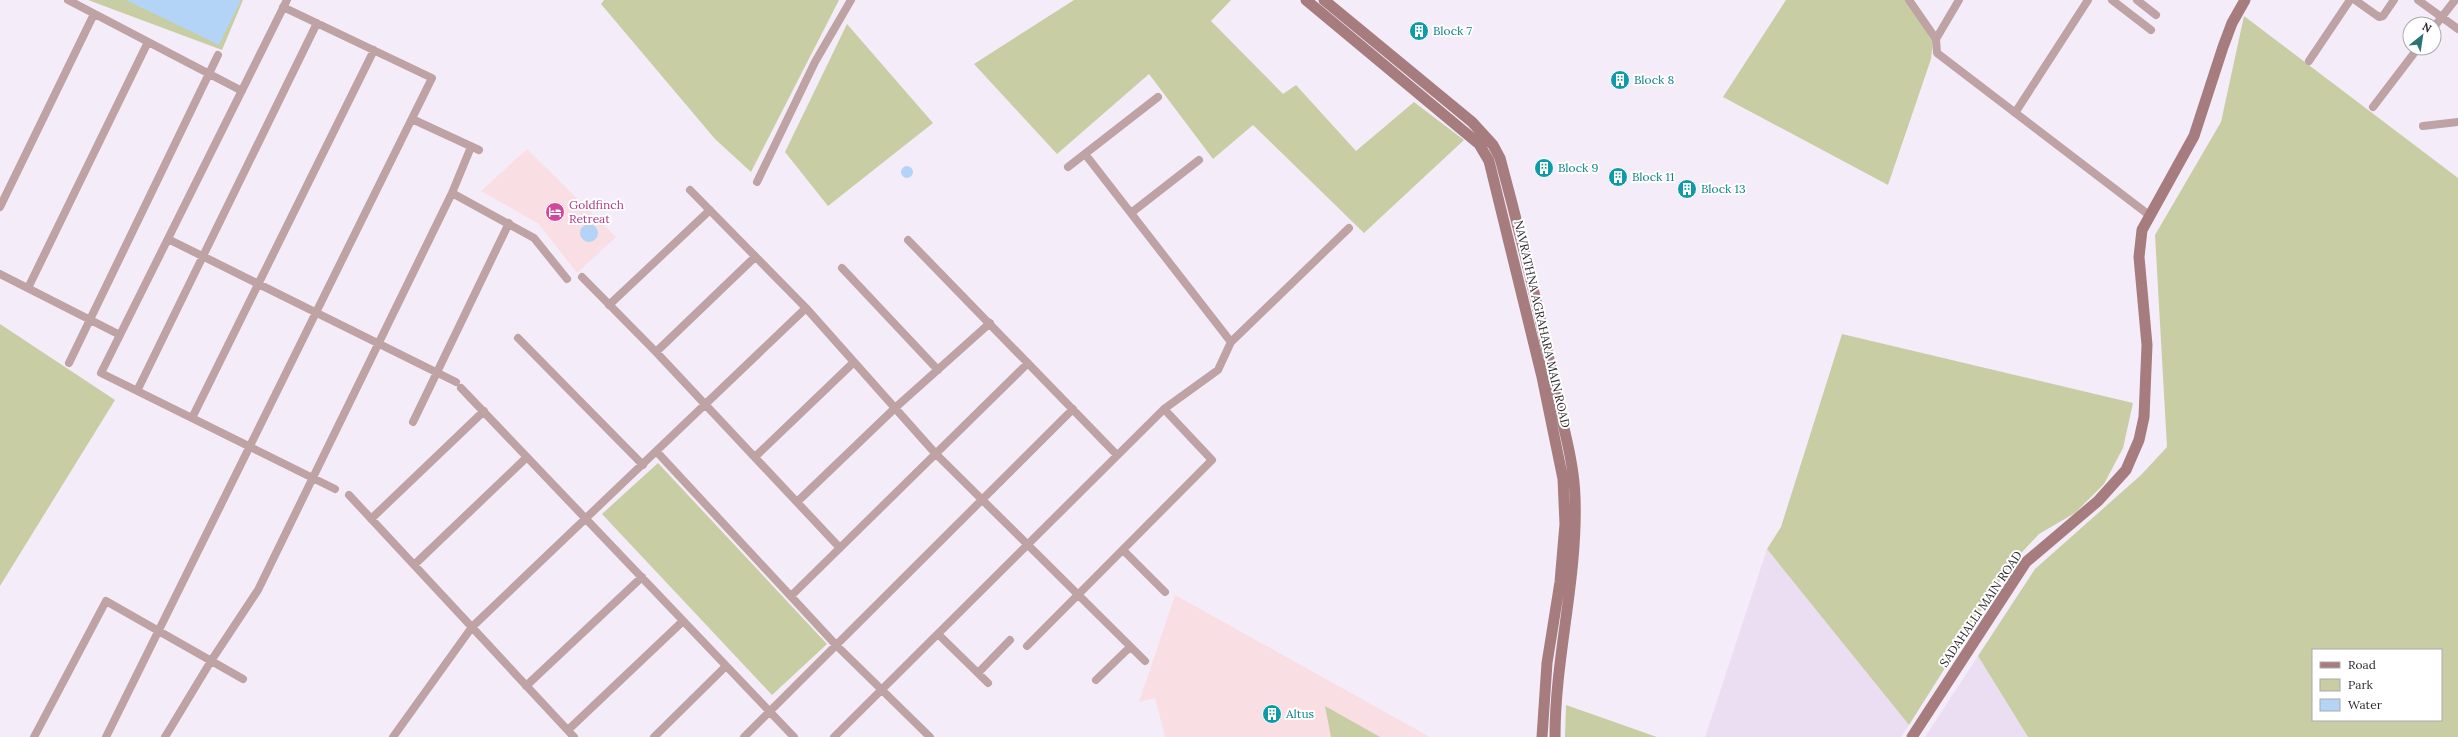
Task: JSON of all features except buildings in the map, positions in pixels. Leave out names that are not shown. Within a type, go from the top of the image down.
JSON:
[{"type":"street","points":[[68,0],[242,91]]},
{"type":"street","points":[[757,182],[815,62],[851,0]]},
{"type":"street","name":"NAVRATHNA AGRAHARA MAIN ROAD","points":[[1306,0],[1479,144],[1490,161],[1571,463],[1575,509],[1575,544],[1558,680],[1555,737]]},
{"type":"street","name":"NAVRATHNA AGRAHARA MAIN ROAD","points":[[1324,0],[1472,122],[1493,144],[1500,158],[1508,188],[1547,376],[1563,479],[1565,524],[1560,582],[1547,663],[1542,737]]},
{"type":"street","points":[[1910,0],[1936,38],[1937,53],[2149,215]]},
{"type":"street","points":[[1936,38],[1959,0]]},
{"type":"street","points":[[2015,113],[2088,0]]},
{"type":"street","points":[[2112,0],[2151,30]]},
{"type":"street","points":[[2137,0],[2156,15]]},
{"type":"street","name":"SADAHALLI MAIN ROAD","points":[[1912,737],[2026,562],[2098,501],[2126,470],[2139,440],[2144,417],[2147,345],[2139,247],[2142,230],[2194,136],[2223,47],[2232,23],[2244,0]]},
{"type":"street","points":[[2309,61],[2350,0]]},
{"type":"street","points":[[2355,0],[2379,17],[2382,16],[2394,0]]},
{"type":"street","points":[[2418,0],[2440,16]]},
{"type":"street","points":[[2442,16],[2455,0]]},
{"type":"street","points":[[106,737],[159,631],[250,447],[316,313],[412,119],[432,78],[317,23],[285,4],[101,374],[192,418],[250,447],[334,490]]},
{"type":"street","points":[[0,207],[94,14]]},
{"type":"street","points":[[2442,18],[2458,29]]},
{"type":"street","points":[[137,391],[317,23]]},
{"type":"street","points":[[28,288],[148,42]]},
{"type":"street","points":[[192,418],[374,50]]},
{"type":"street","points":[[69,363],[218,55]]},
{"type":"street","points":[[2373,107],[2412,56]]},
{"type":"street","points":[[1068,167],[1158,97]]},
{"type":"street","points":[[165,737],[211,661],[258,590],[452,193],[475,149],[412,119]]},
{"type":"street","points":[[2423,126],[2458,122]]},
{"type":"street","points":[[1085,154],[1231,342]]},
{"type":"street","points":[[1131,213],[1199,160]]},
{"type":"street","points":[[690,190],[806,308],[935,453],[1145,661]]},
{"type":"street","points":[[452,193],[534,238],[567,279]]},
{"type":"street","points":[[609,305],[710,210]]},
{"type":"street","points":[[413,422],[509,223]]},
{"type":"street","points":[[834,737],[1164,408],[1218,370],[1231,342],[1349,228]]},
{"type":"street","points":[[168,239],[378,345],[436,372],[459,385],[794,737]]},
{"type":"street","points":[[908,240],[1117,455]]},
{"type":"street","points":[[656,352],[755,257]]},
{"type":"street","points":[[842,268],[938,370]]},
{"type":"street","points":[[0,274],[120,335]]},
{"type":"street","points":[[582,277],[707,405],[840,548]]},
{"type":"street","points":[[393,737],[472,627],[707,405],[806,308]]},
{"type":"street","points":[[797,502],[895,408],[990,323]]},
{"type":"street","points":[[518,338],[643,465]]},
{"type":"street","points":[[755,457],[854,362]]},
{"type":"street","points":[[791,596],[1028,363]]},
{"type":"street","points":[[1027,646],[1212,460],[1164,408]]},
{"type":"street","points":[[744,737],[981,498],[1072,409]]},
{"type":"street","points":[[370,519],[484,411]]},
{"type":"street","points":[[657,452],[836,645],[930,737]]},
{"type":"street","points":[[414,565],[527,457]]},
{"type":"street","points":[[349,495],[574,737]]},
{"type":"street","points":[[1122,550],[1165,592]]},
{"type":"street","points":[[526,686],[642,577]]},
{"type":"street","points":[[34,737],[106,601],[243,679]]},
{"type":"street","points":[[568,730],[683,621]]},
{"type":"street","points":[[938,634],[988,683]]},
{"type":"street","points":[[978,673],[1010,640]]},
{"type":"street","points":[[1096,680],[1130,647]]},
{"type":"street","points":[[654,737],[726,666]]},
{"type":"shaded area","points":[[527,149],[616,237],[577,273],[539,224],[481,191]]},
{"type":"shaded area","points":[[1767,549],[1909,725],[1901,737],[1705,737]]},
{"type":"shaded area","points":[[1175,595],[1430,737],[1165,737],[1155,698],[1139,702]]},
{"type":"shaded area","points":[[1978,656],[2028,737],[1925,737]]},
{"type":"green space","points":[[88,0],[243,0],[222,50]]},
{"type":"green space","points":[[604,0],[839,0],[751,172],[715,139],[601,4]]},
{"type":"green space","points":[[1074,0],[1231,0],[1211,21],[1283,94],[1296,85],[1356,151],[1414,102],[1464,140],[1364,233],[1253,125],[1213,159],[1149,74],[1057,154],[974,64]]},
{"type":"green space","points":[[1786,0],[1908,0],[1933,41],[1931,59],[1888,185],[1723,97]]},
{"type":"green space","points":[[2244,16],[2458,178],[2458,737],[2028,737],[1978,656],[2035,569],[2141,475],[2167,447],[2155,235],[2221,122]]},
{"type":"green space","points":[[847,24],[933,123],[828,206],[785,152]]},
{"type":"green space","points":[[0,324],[115,400],[0,586]]},
{"type":"green space","points":[[1842,334],[2133,403],[2123,448],[2104,484],[2075,513],[2039,534],[2010,565],[1909,725],[1767,549],[1781,527]]},
{"type":"green space","points":[[658,463],[827,644],[772,695],[602,514]]},
{"type":"green space","points":[[1566,705],[1657,737],[1565,737]]},
{"type":"green space","points":[[1325,706],[1380,737],[1331,737]]},
{"type":"water","points":[[126,0],[241,0],[219,45]]},
{"type":"water","points":[[905,166],[909,166],[913,172],[909,178],[905,178],[901,174],[901,170]]},
{"type":"water","points":[[585,224],[593,224],[598,229],[596,240],[593,242],[585,242],[580,237],[580,229]]},
{"type":"place","name":"Block 7","points":[[1419,31]]},
{"type":"place","name":"Block 8","points":[[1620,80]]},
{"type":"place","name":"Block 9","points":[[1544,168]]},
{"type":"place","name":"Block 11","points":[[1618,177]]},
{"type":"place","name":"Block 13","points":[[1687,189]]},
{"type":"place","name":"Goldfinch Retreat","points":[[555,212]]},
{"type":"place","name":"Altus","points":[[1272,714]]}]
